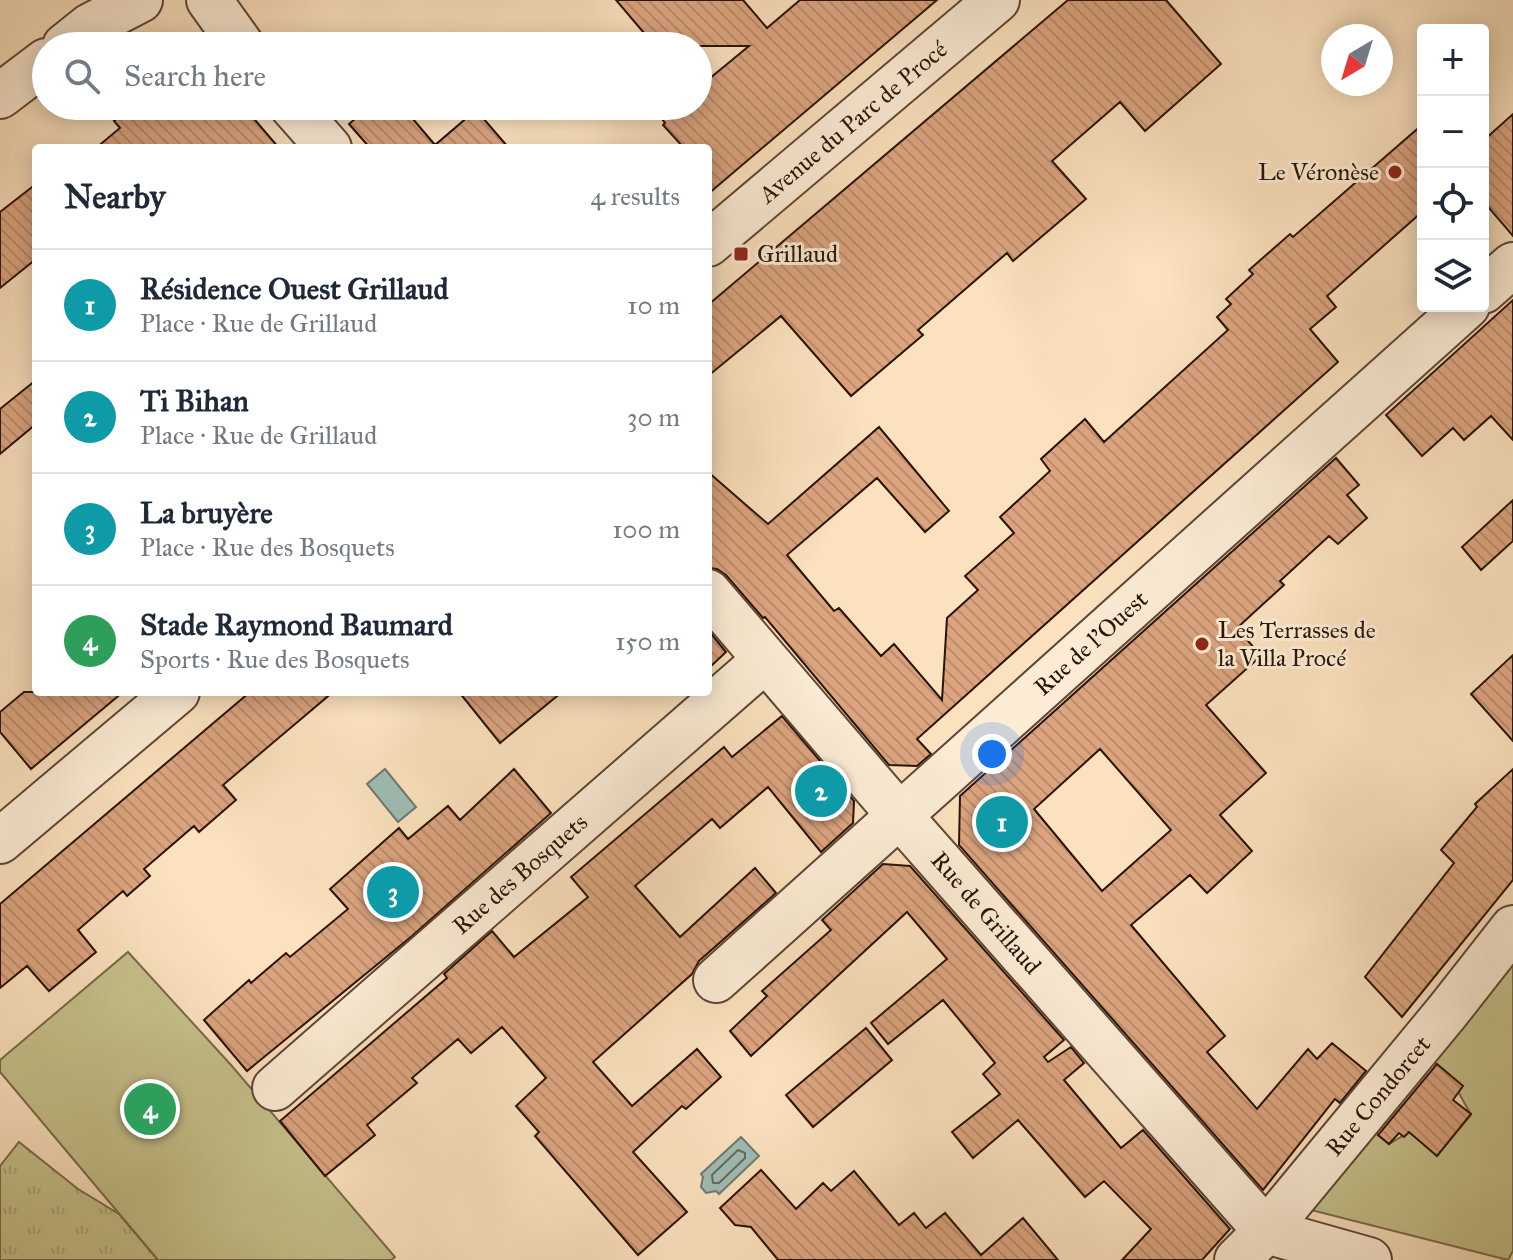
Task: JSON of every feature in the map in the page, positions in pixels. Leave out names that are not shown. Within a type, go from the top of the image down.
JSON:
[{"type":"street","points":[[82,32],[140,0]]},
{"type":"street","points":[[209,0],[232,32]]},
{"type":"street","name":"Avenue du Parc de Procé","points":[[712,241],[997,0]]},
{"type":"street","points":[[0,96],[32,72]]},
{"type":"street","points":[[304,120],[325,144]]},
{"type":"street","points":[[1489,286],[1513,265]]},
{"type":"street","name":"Rue de l'Ouest","points":[[716,980],[1460,312]]},
{"type":"street","name":"Rue de Grillaud","points":[[712,597],[899,815],[1252,1245]]},
{"type":"street","name":"Rue des Bosquets","points":[[275,1088],[765,660]]},
{"type":"street","points":[[0,841],[172,696]]},
{"type":"street","name":"Rue Condorcet","points":[[1252,1245],[1447,1012],[1513,928]]},
{"type":"street","points":[[1252,1245],[1369,1260]]},
{"type":"green space","points":[[128,952],[231,1065],[395,1257],[391,1260],[158,1260],[0,1072],[0,1060]]},
{"type":"green space","points":[[1513,956],[1513,1251],[1508,1260],[1307,1209],[1372,1129],[1389,1144],[1409,1132],[1437,1155],[1471,1115],[1449,1075],[1429,1058]]},
{"type":"green space","points":[[19,1142],[78,1189],[119,1214],[158,1260],[0,1260],[0,1166]]},
{"type":"water","points":[[385,769],[416,807],[398,822],[367,784]]},
{"type":"water","points":[[741,1137],[759,1156],[719,1194],[716,1191],[706,1193],[701,1187],[701,1174]]},
{"type":"building","points":[[616,0],[743,0],[767,28],[800,0],[937,0],[712,191],[712,144],[680,144],[663,125],[663,120],[712,120],[712,76],[749,46],[712,46],[712,32],[643,32]]},
{"type":"building","points":[[1068,0],[1166,0],[1221,64],[1145,131],[1120,102],[1052,161],[1086,199],[1013,261],[1007,253],[918,330],[923,335],[851,396],[781,316],[712,373],[712,302]]},
{"type":"building","points":[[1513,114],[1513,236],[1489,208],[1489,136]]},
{"type":"building","points":[[255,120],[276,144],[101,144],[120,128],[114,121]]},
{"type":"building","points":[[354,120],[414,120],[434,144],[366,144],[349,124]]},
{"type":"building","points":[[464,120],[485,120],[506,144],[436,144]]},
{"type":"building","points":[[1417,129],[1417,216],[1327,296],[1336,307],[1310,329],[1338,362],[917,739],[931,754],[917,766],[889,765],[765,617],[726,575],[712,568],[712,475],[768,524],[879,427],[949,511],[925,532],[877,478],[787,555],[834,611],[839,608],[881,656],[894,644],[942,700],[947,618],[978,590],[965,576],[1014,533],[1000,517],[1050,471],[1041,459],[1085,419],[1104,442],[1228,330],[1217,317],[1231,304],[1226,299],[1253,274],[1249,270],[1290,234],[1293,237]]},
{"type":"building","points":[[32,187],[32,262],[0,288],[0,212]]},
{"type":"building","points":[[1513,300],[1513,440],[1491,416],[1464,440],[1453,428],[1422,456],[1386,415]]},
{"type":"building","points":[[32,383],[32,427],[0,454],[0,409]]},
{"type":"building","points":[[1336,458],[1359,485],[1347,495],[1367,518],[1338,544],[1329,536],[1280,581],[1284,585],[1237,628],[1261,656],[1206,705],[1266,773],[1220,815],[1252,851],[1207,893],[1190,875],[1131,925],[1225,1036],[1207,1052],[1257,1109],[1308,1049],[1317,1059],[1332,1043],[1366,1071],[1340,1103],[1335,1099],[1263,1190],[959,845],[960,796]],"holes":[[[1100,749],[1171,830],[1102,891],[1034,809]]]},
{"type":"building","points":[[1513,500],[1513,541],[1481,570],[1462,547]]},
{"type":"building","points":[[712,635],[726,652],[712,665]]},
{"type":"building","points":[[1513,655],[1513,741],[1471,694]]},
{"type":"building","points":[[24,692],[32,692],[32,696],[118,696],[31,769],[0,732],[0,712]]},
{"type":"building","points":[[245,696],[328,696],[223,785],[236,800],[199,832],[194,826],[144,869],[150,876],[127,896],[123,891],[78,930],[96,952],[49,991],[27,966],[0,988],[0,904]]},
{"type":"building","points":[[462,696],[557,696],[500,743]]},
{"type":"building","points":[[782,716],[854,801],[853,823],[821,852],[768,787],[720,828],[712,819],[635,886],[680,937],[755,868],[776,893],[699,961],[692,974],[593,1062],[632,1106],[697,1049],[721,1077],[686,1109],[682,1106],[633,1152],[687,1212],[638,1255],[535,1136],[539,1132],[516,1106],[546,1078],[502,1027],[471,1053],[458,1039],[412,1078],[417,1083],[367,1125],[375,1135],[325,1176],[280,1121],[447,978],[444,974],[492,931],[514,957],[588,897],[571,877],[724,747],[732,757]]},
{"type":"building","points":[[514,769],[551,813],[412,936],[247,1071],[204,1020],[249,980],[251,983],[286,953],[290,957],[348,909],[330,889],[399,828],[408,839],[448,806],[460,820]]},
{"type":"building","points":[[1513,769],[1513,880],[1402,1017],[1365,977],[1454,863],[1441,850],[1477,807],[1475,804]]},
{"type":"building","points":[[883,864],[910,866],[1064,1040],[1044,1057],[1048,1062],[1071,1047],[1084,1063],[1064,1080],[1121,1148],[1143,1130],[1230,1229],[1202,1260],[1122,1260],[1151,1229],[1104,1181],[1085,1197],[1018,1120],[973,1158],[952,1132],[1000,1094],[983,1074],[995,1063],[943,1000],[888,1044],[871,1023],[947,959],[907,912],[751,1056],[730,1031],[767,996],[762,991],[831,930],[822,920]]},
{"type":"building","points":[[866,1028],[892,1060],[813,1127],[786,1095]]},
{"type":"building","points":[[1437,1064],[1463,1086],[1453,1100],[1471,1114],[1437,1156],[1409,1132],[1404,1137],[1399,1133],[1389,1144],[1378,1135]]},
{"type":"building","points":[[761,1170],[796,1209],[823,1183],[831,1191],[854,1171],[899,1225],[914,1213],[926,1228],[945,1213],[981,1255],[1023,1218],[1058,1260],[778,1260],[751,1227],[735,1225],[720,1208]]},
{"type":"place","name":"Le Véronèse","points":[[1395,172]]},
{"type":"place","name":"Grillaud","points":[[741,254]]},
{"type":"place","name":"Les Terrasses de la Villa Procé","points":[[1202,644]]},
{"type":"place","name":"Ti Bihan","points":[[821,791]]},
{"type":"place","name":"Résidence Ouest Grillaud","points":[[1002,822]]},
{"type":"place","name":"La bruyère","points":[[393,892]]},
{"type":"place","name":"Stade Raymond Baumard","points":[[150,1109]]}]
